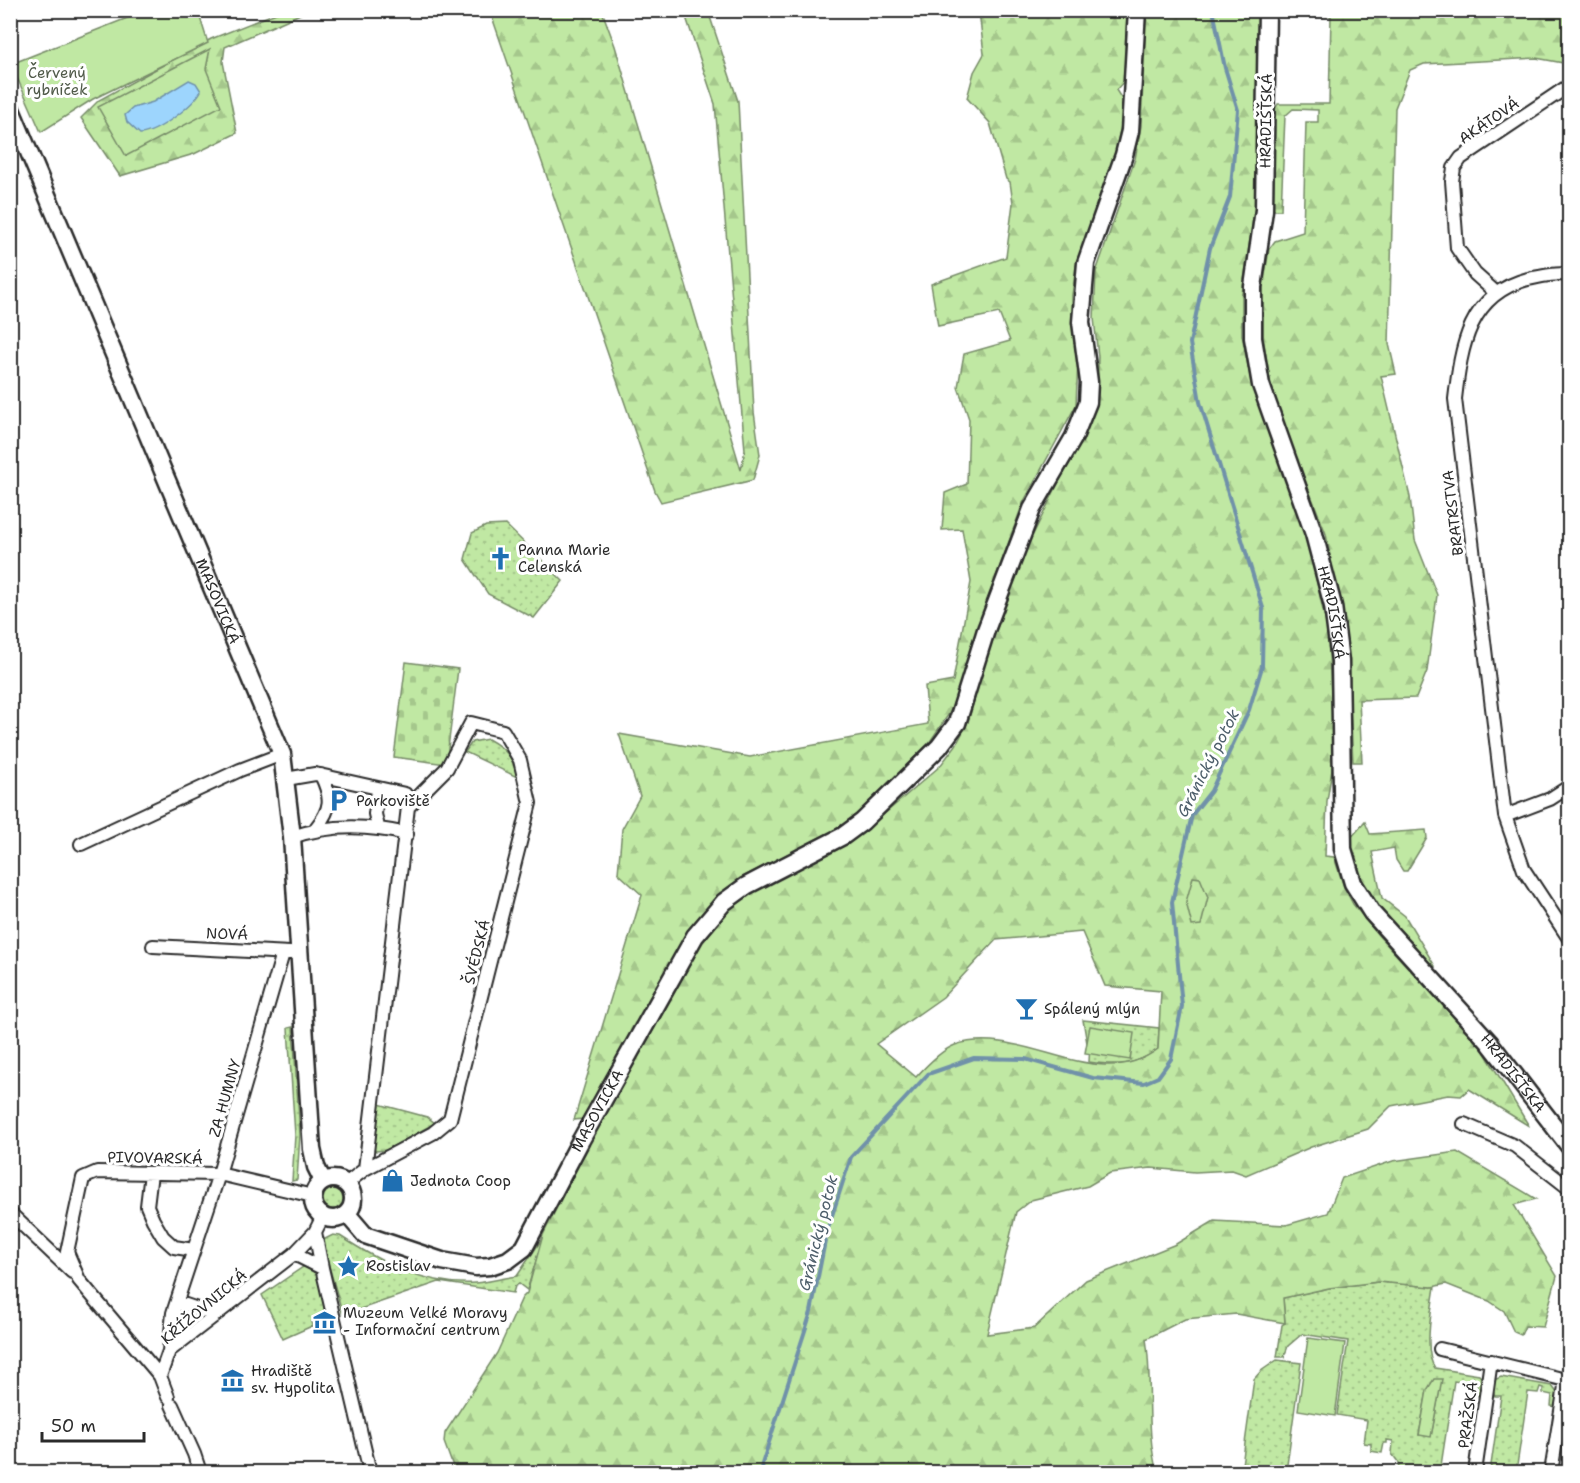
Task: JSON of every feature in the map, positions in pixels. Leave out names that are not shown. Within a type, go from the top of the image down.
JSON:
[{"type":"street","name":"MAŠOVICKÁ","points":[[347,1214],[365,1235],[442,1261],[476,1267],[490,1266],[507,1260],[524,1248],[581,1140],[695,936],[724,902],[746,886],[862,822],[939,747],[957,723],[986,630],[1032,509],[1080,423],[1088,402],[1089,382],[1081,322],[1086,263],[1124,156],[1130,131],[1137,10]]},
{"type":"street","name":"HRADIŠŤSKÁ","points":[[1267,10],[1264,210],[1253,287],[1253,338],[1261,385],[1314,534],[1333,606],[1340,661],[1343,849],[1353,883],[1372,914],[1489,1042],[1569,1147]]},
{"type":"street","name":"AKÁTOVÁ","points":[[1496,292],[1475,274],[1457,248],[1452,181],[1454,168],[1461,158],[1569,85]]},
{"type":"street","name":"MAŠOVICKÁ","points":[[10,107],[282,754],[292,837],[291,953],[312,1149],[316,1167],[323,1181]]},
{"type":"street","name":"BRATRSTVA","points":[[1569,275],[1553,273],[1520,282],[1496,292],[1482,305],[1460,356],[1455,399],[1504,816],[1524,870],[1569,940]]},
{"type":"street","name":"ŠVÉDSKÁ","points":[[347,1184],[365,1169],[433,1133],[450,1119],[531,803],[520,760],[503,731],[471,723],[447,768],[408,807]]},
{"type":"street","points":[[81,844],[240,770],[282,754]]},
{"type":"street","points":[[286,779],[321,775],[378,790],[405,794],[408,807],[365,1169]]},
{"type":"street","points":[[316,828],[326,816],[330,795],[321,775]]},
{"type":"street","points":[[1504,816],[1550,799],[1569,786]]},
{"type":"street","points":[[378,790],[375,814],[378,827]]},
{"type":"street","points":[[292,837],[316,828],[378,827],[406,834]]},
{"type":"street","name":"NOVÁ","points":[[153,946],[291,953]]},
{"type":"street","name":"ZA HUMNY","points":[[170,1351],[177,1302],[291,953]]},
{"type":"street","points":[[1464,1124],[1515,1146],[1569,1188]]},
{"type":"street","name":"PIVOVARSKÁ","points":[[160,1376],[79,1280],[67,1252],[82,1178],[97,1172],[219,1174],[313,1196]]},
{"type":"street","points":[[151,1173],[147,1206],[153,1220],[163,1237],[174,1247],[194,1250]]},
{"type":"street","points":[[335,1179],[347,1184],[353,1198],[347,1214],[333,1219],[323,1216],[315,1208],[313,1196],[323,1181],[335,1179]]},
{"type":"street","points":[[10,1213],[79,1280]]},
{"type":"street","name":"KŘÍŽOVNICKÁ","points":[[160,1376],[170,1351],[294,1254],[315,1232],[323,1216]]},
{"type":"street","points":[[315,1232],[370,1473]]},
{"type":"street","points":[[294,1254],[322,1268]]},
{"type":"street","points":[[177,1302],[215,1315]]},
{"type":"street","points":[[1440,1349],[1568,1381],[1551,1473]]},
{"type":"street","name":"PRAŽSKÁ","points":[[1475,1473],[1491,1361]]},
{"type":"street","points":[[160,1376],[200,1473]]},
{"type":"green space","name":"Červený rybníček","points":[[145,11],[198,11],[208,43],[93,99],[41,132],[11,64]]},
{"type":"green space","points":[[281,11],[307,11],[225,47],[223,62],[237,133],[194,154],[120,176],[81,118],[99,100],[211,39]]},
{"type":"green space","points":[[490,11],[602,11],[615,46],[741,470],[745,450],[715,104],[684,11],[708,11],[738,101],[754,412],[760,455],[753,480],[661,502],[655,491]]},
{"type":"green space","points":[[979,11],[1127,11],[1124,81],[1116,90],[1123,101],[1121,126],[1115,153],[1076,266],[1072,295],[1072,315],[1078,360],[1076,405],[1023,503],[970,648],[955,705],[929,743],[856,815],[838,828],[741,878],[717,896],[688,931],[582,1119],[574,1120],[642,895],[618,873],[622,829],[640,796],[619,734],[750,757],[928,724],[925,686],[953,681],[971,582],[962,529],[942,530],[945,493],[967,484],[969,419],[958,387],[964,354],[1010,341],[999,313],[938,326],[931,284],[1006,257],[1013,203],[1010,182],[1006,179],[990,123],[967,98],[974,72],[984,54]]},
{"type":"green space","points":[[1146,11],[1258,11],[1257,191],[1242,294],[1242,335],[1252,387],[1308,542],[1328,633],[1334,757],[1327,801],[1325,856],[1334,857],[1344,887],[1353,904],[1378,935],[1482,1048],[1529,1126],[1469,1089],[1461,1096],[1448,1095],[1391,1106],[1368,1129],[1311,1147],[1246,1175],[1232,1170],[1195,1172],[1151,1168],[1110,1173],[1088,1186],[1031,1200],[1016,1212],[987,1334],[1034,1328],[1086,1280],[1176,1244],[1214,1221],[1286,1225],[1328,1213],[1342,1178],[1393,1161],[1457,1152],[1536,1199],[1514,1205],[1557,1276],[1543,1327],[1525,1326],[1521,1335],[1514,1332],[1504,1311],[1489,1301],[1446,1284],[1432,1287],[1378,1282],[1329,1288],[1283,1298],[1285,1323],[1236,1314],[1185,1319],[1146,1339],[1151,1440],[1157,1472],[455,1472],[444,1442],[445,1433],[497,1353],[522,1298],[527,1293],[543,1235],[589,1144],[703,942],[730,909],[751,893],[847,844],[867,829],[940,766],[956,745],[968,722],[985,662],[1024,553],[1097,404],[1098,357],[1094,318],[1096,272],[1135,159],[1141,126]],"holes":[[[1082,932],[1105,986],[1161,991],[1158,1049],[1135,1061],[1110,1065],[1085,1063],[1006,1043],[980,1041],[950,1047],[916,1077],[876,1044],[943,997],[996,940]]]},
{"type":"green space","points":[[1276,11],[1569,11],[1569,64],[1536,58],[1424,64],[1410,70],[1395,108],[1389,344],[1396,374],[1381,376],[1410,497],[1415,540],[1437,595],[1427,671],[1416,698],[1359,700],[1362,762],[1353,762],[1347,648],[1326,534],[1273,398],[1263,337],[1263,288],[1269,249],[1275,241],[1303,232],[1306,122],[1318,122],[1318,110],[1293,109],[1285,116],[1281,210],[1269,210],[1272,115],[1278,104],[1329,104],[1331,16],[1276,14]]},
{"type":"green space","name":"Červený rybníček","points":[[210,49],[206,69],[221,106],[126,156],[98,107]]},
{"type":"green space","points":[[506,525],[563,581],[534,618],[488,594],[465,559],[472,533],[486,526]]},
{"type":"green space","points":[[406,662],[458,669],[446,764],[394,757]]},
{"type":"green space","points":[[488,739],[508,754],[517,777],[465,752],[472,742]]},
{"type":"green space","points":[[1365,822],[1370,834],[1426,830],[1427,838],[1407,871],[1403,871],[1396,860],[1394,848],[1372,852],[1382,898],[1405,916],[1435,966],[1429,968],[1387,921],[1357,877],[1349,840]]},
{"type":"green space","points":[[1193,877],[1200,878],[1208,897],[1201,925],[1192,926],[1186,902]]},
{"type":"green space","points":[[1083,1020],[1159,1028],[1158,1049],[1134,1062],[1108,1064],[1089,1062],[1091,1026],[1087,1043]]},
{"type":"green space","points":[[1090,1026],[1134,1033],[1130,1060],[1085,1053]]},
{"type":"green space","points":[[293,1027],[300,1135],[297,1180],[292,1181],[295,1135],[288,1028]]},
{"type":"green space","points":[[375,1103],[427,1117],[435,1123],[387,1150],[376,1151],[371,1148]]},
{"type":"green space","points":[[329,1189],[337,1189],[343,1195],[343,1203],[337,1209],[329,1209],[323,1203],[323,1195]]},
{"type":"green space","points":[[333,1235],[340,1236],[371,1255],[404,1270],[438,1281],[456,1283],[486,1282],[517,1276],[544,1236],[527,1290],[519,1284],[515,1286],[513,1293],[439,1282],[343,1315],[323,1245],[323,1240]]},
{"type":"green space","points":[[306,1265],[319,1277],[328,1315],[311,1322],[312,1326],[283,1339],[262,1295]]},
{"type":"green space","points":[[1378,1282],[1435,1287],[1429,1341],[1431,1361],[1435,1368],[1479,1375],[1484,1381],[1482,1396],[1476,1395],[1477,1384],[1454,1381],[1440,1472],[1398,1472],[1399,1463],[1392,1454],[1393,1441],[1387,1440],[1387,1443],[1384,1443],[1382,1453],[1371,1451],[1371,1444],[1364,1443],[1367,1420],[1337,1415],[1348,1341],[1302,1334],[1288,1346],[1284,1357],[1277,1357],[1282,1325],[1285,1323],[1283,1298],[1329,1288]],"holes":[[[1440,1388],[1431,1436],[1419,1435],[1427,1391]]]},
{"type":"green space","points":[[1308,1338],[1345,1343],[1335,1416],[1298,1410]]},
{"type":"green space","points":[[1277,1360],[1301,1363],[1286,1472],[1241,1472],[1254,1379]]},
{"type":"green space","points":[[1501,1377],[1552,1386],[1558,1394],[1556,1407],[1551,1406],[1552,1395],[1543,1393],[1543,1388],[1540,1387],[1538,1393],[1528,1392],[1516,1472],[1490,1472],[1501,1396],[1495,1396],[1491,1386],[1494,1380]]},
{"type":"green space","points":[[1434,1379],[1442,1379],[1431,1437],[1419,1435],[1427,1390]]},
{"type":"water","points":[[189,80],[196,83],[201,91],[174,118],[156,129],[140,134],[127,122],[125,115],[133,108],[153,102]]},
{"type":"waterway","name":"Gránický potok","points":[[763,1472],[762,1464],[811,1312],[827,1231],[851,1157],[928,1074],[974,1058],[1025,1059],[1093,1078],[1144,1083],[1158,1077],[1171,1059],[1182,1006],[1172,902],[1192,815],[1211,791],[1249,710],[1262,667],[1263,608],[1200,402],[1190,343],[1210,248],[1230,197],[1238,110],[1225,68],[1213,10]]},
{"type":"place","name":"Panna Marie Celenská","points":[[500,559]]},
{"type":"place","name":"Parkoviště","points":[[338,801]]},
{"type":"place","name":"Spálený mlýn","points":[[1026,1009]]},
{"type":"place","name":"Jednota Coop","points":[[392,1181]]},
{"type":"place","name":"Rostislav","points":[[348,1266]]},
{"type":"place","name":"Muzeum Velké Moravy - Informační centrum","points":[[325,1322]]},
{"type":"place","name":"Hradiště sv. Hypolita","points":[[233,1380]]}]
